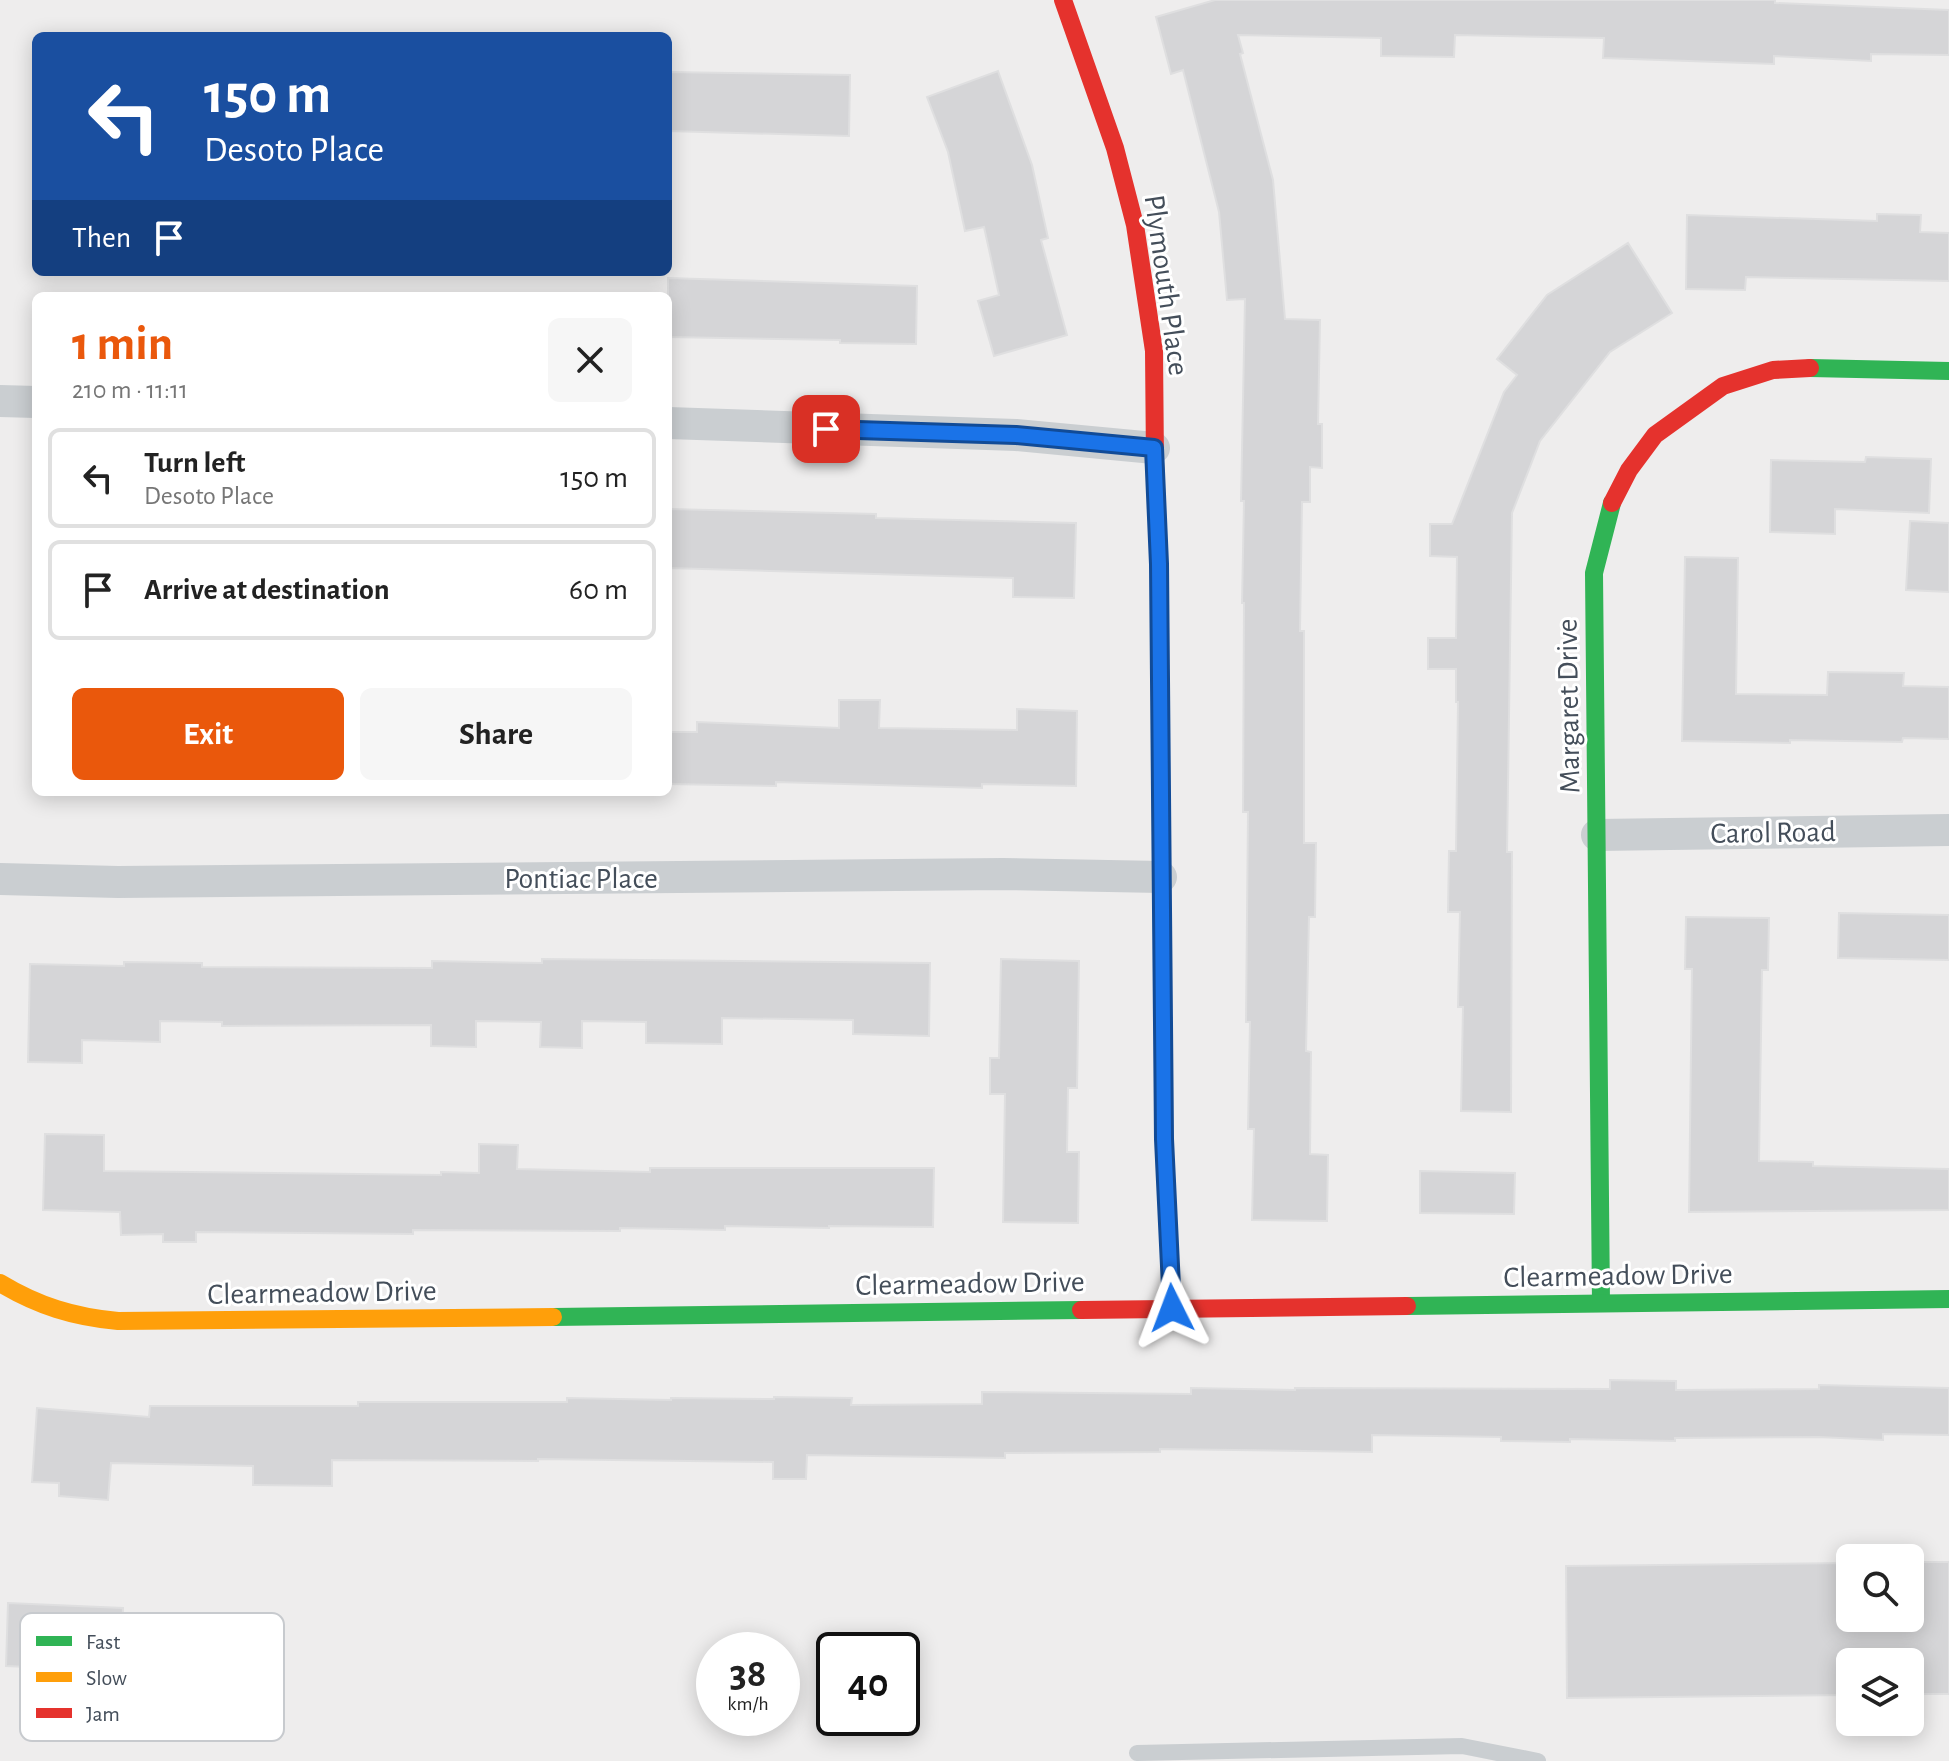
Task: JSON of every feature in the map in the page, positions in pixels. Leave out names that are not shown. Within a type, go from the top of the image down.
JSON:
[{"type":"street","name":"Plymouth Place","points":[[1063,0],[1115,148],[1135,225],[1154,351],[1164,1139],[1172,1308]]},
{"type":"street","name":"Margaret Drive","points":[[1601,1303],[1594,573],[1608,511],[1629,470],[1655,435],[1723,386],[1773,370],[1949,371]]},
{"type":"street","points":[[0,401],[32,402]]},
{"type":"street","points":[[672,423],[1016,435],[1154,448]]},
{"type":"street","name":"Carol Road","points":[[1597,835],[1949,830]]},
{"type":"street","name":"Pontiac Place","points":[[0,879],[118,882],[1003,874],[1161,877]]},
{"type":"street","name":"Clearmeadow Drive","points":[[0,1283],[59,1312],[88,1320],[164,1322],[1949,1299]]},
{"type":"lane","points":[[1137,1753],[1462,1746],[1538,1761]]},
{"type":"building","points":[[1215,0],[1775,0],[1775,3],[1949,10],[1949,55],[1871,54],[1871,61],[1774,56],[1774,64],[1603,58],[1604,38],[1455,35],[1454,57],[1381,56],[1381,38],[1238,35],[1243,53],[1240,54],[1273,180],[1285,319],[1320,320],[1318,424],[1322,424],[1322,468],[1310,467],[1310,502],[1302,502],[1300,631],[1304,631],[1304,843],[1316,843],[1315,917],[1309,917],[1306,1051],[1311,1052],[1310,1154],[1328,1155],[1327,1221],[1252,1220],[1254,1129],[1248,1129],[1250,1022],[1246,1022],[1248,812],[1243,812],[1244,501],[1241,501],[1245,299],[1227,300],[1219,212],[1183,70],[1171,74],[1156,17]]},
{"type":"building","points":[[998,71],[1032,165],[1048,238],[1041,240],[1067,335],[994,356],[978,301],[999,295],[984,227],[965,231],[948,152],[927,97]]},
{"type":"building","points":[[672,72],[850,75],[849,136],[672,131]]},
{"type":"building","points":[[1877,214],[1921,215],[1920,232],[1949,233],[1949,281],[1746,277],[1745,290],[1686,289],[1687,215],[1877,221]]},
{"type":"building","points":[[1628,243],[1672,313],[1610,352],[1540,441],[1512,513],[1507,852],[1512,852],[1511,1112],[1461,1111],[1463,1007],[1458,1007],[1460,912],[1448,912],[1449,851],[1456,851],[1456,669],[1428,669],[1428,638],[1456,638],[1457,557],[1430,556],[1430,524],[1452,524],[1504,392],[1517,375],[1497,359],[1547,295]]},
{"type":"building","points":[[668,278],[917,286],[916,344],[672,337],[672,292],[668,292]]},
{"type":"building","points":[[1866,457],[1931,459],[1929,513],[1835,509],[1835,534],[1770,532],[1771,460],[1865,462]]},
{"type":"building","points":[[672,509],[1076,523],[1074,598],[1013,597],[1013,578],[672,568]]},
{"type":"building","points":[[1910,521],[1949,523],[1949,592],[1906,590]]},
{"type":"building","points":[[1685,557],[1738,558],[1736,694],[1827,695],[1828,672],[1904,673],[1903,686],[1949,687],[1949,739],[1903,738],[1902,742],[1790,740],[1790,743],[1682,741]]},
{"type":"building","points":[[839,700],[880,700],[879,728],[1017,730],[1017,709],[1077,711],[1076,786],[982,784],[982,788],[776,782],[776,786],[672,784],[672,732],[697,732],[697,722],[839,728]]},
{"type":"building","points":[[1839,913],[1949,915],[1949,960],[1838,958]]},
{"type":"building","points":[[1686,917],[1769,918],[1768,970],[1762,970],[1759,1161],[1813,1162],[1813,1166],[1949,1169],[1949,1210],[1689,1212],[1692,969],[1685,969]]},
{"type":"building","points":[[542,959],[930,963],[929,1036],[853,1034],[853,1020],[722,1018],[722,1044],[646,1043],[646,1022],[582,1021],[582,1048],[540,1047],[541,1022],[476,1021],[476,1047],[431,1046],[431,1025],[222,1026],[222,1022],[160,1021],[160,1042],[82,1040],[82,1063],[28,1062],[30,964],[124,966],[124,962],[202,963],[202,967],[432,968],[432,961],[542,963]]},
{"type":"building","points":[[1001,959],[1079,961],[1077,1088],[1068,1088],[1067,1152],[1079,1152],[1078,1223],[1003,1222],[1005,1094],[990,1094],[990,1058],[999,1058]]},
{"type":"building","points":[[45,1134],[104,1135],[104,1171],[479,1173],[479,1144],[518,1145],[517,1169],[650,1172],[650,1168],[934,1168],[933,1227],[413,1230],[413,1234],[196,1232],[196,1242],[163,1242],[163,1234],[121,1235],[120,1212],[43,1210]]},
{"type":"building","points":[[1420,1171],[1515,1173],[1514,1214],[1420,1213]]},
{"type":"building","points":[[1610,1380],[1676,1381],[1676,1390],[1819,1389],[1819,1385],[1949,1388],[1949,1435],[1883,1434],[1883,1440],[1818,1437],[1675,1438],[1675,1441],[1570,1439],[1570,1442],[1501,1441],[1501,1437],[1372,1435],[1372,1452],[1160,1449],[1160,1452],[1005,1453],[1005,1458],[807,1455],[806,1479],[773,1479],[773,1462],[332,1460],[332,1486],[253,1485],[253,1466],[111,1463],[108,1500],[59,1496],[59,1483],[32,1482],[37,1408],[149,1417],[150,1406],[567,1402],[567,1398],[852,1398],[851,1405],[982,1404],[982,1392],[1191,1394],[1191,1388],[1610,1389]]},
{"type":"building","points":[[1924,1562],[1949,1562],[1949,1694],[1924,1694],[1924,1648],[1836,1648],[1836,1695],[1567,1698],[1566,1566],[1836,1563],[1836,1632],[1924,1632]]},
{"type":"building","points":[[8,1603],[123,1608],[123,1613],[20,1613],[20,1667],[6,1666]]},
{"type":"traffic: fast","points":[[1810,368],[1949,371]]},
{"type":"traffic: fast","points":[[1601,1303],[1594,573],[1612,503]]},
{"type":"traffic: fast","points":[[1161,835],[1164,1139],[1172,1308]]},
{"type":"traffic: fast","points":[[1407,1306],[1949,1299]]},
{"type":"traffic: fast","points":[[553,1317],[1081,1310]]},
{"type":"traffic: slow","points":[[1155,462],[1161,835]]},
{"type":"traffic: slow","points":[[0,1283],[57,1309],[118,1321],[553,1317]]},
{"type":"traffic: jam","points":[[1063,0],[1115,148],[1135,225],[1154,351],[1155,462]]},
{"type":"traffic: jam","points":[[1612,503],[1629,470],[1655,435],[1723,386],[1773,370],[1810,368]]},
{"type":"traffic: jam","points":[[1081,1310],[1407,1306]]},
{"type":"route","points":[[826,429],[1016,435],[1154,448],[1159,564],[1164,1139],[1172,1308]]}]
